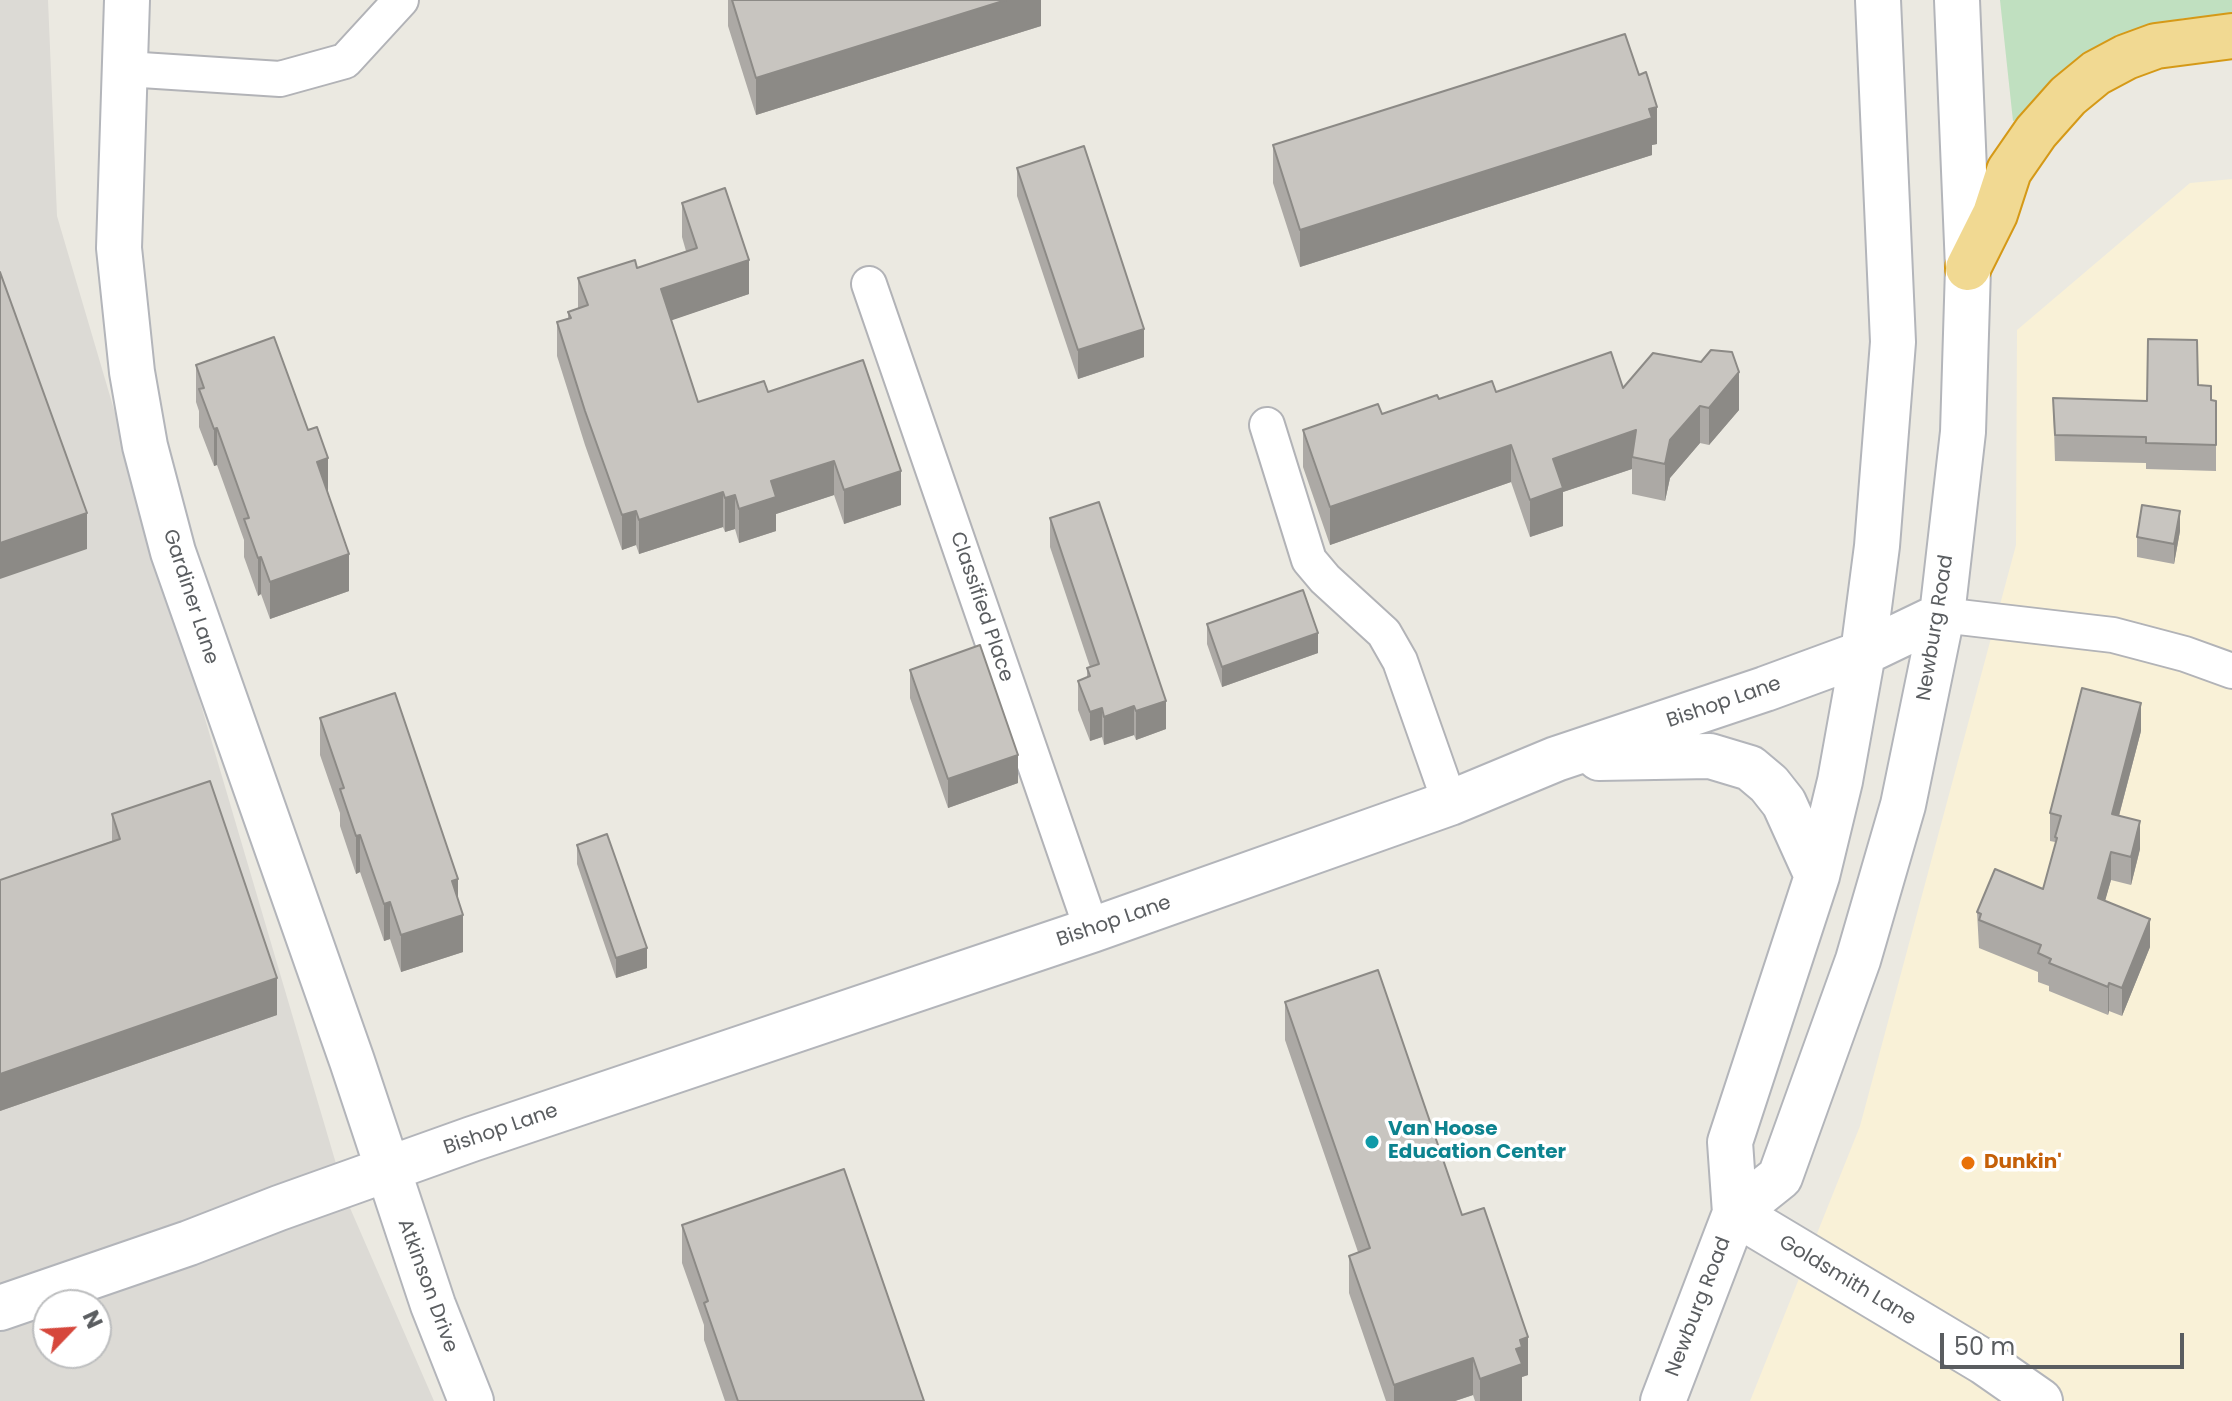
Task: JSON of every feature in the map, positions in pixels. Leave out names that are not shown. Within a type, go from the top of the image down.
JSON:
[{"type":"highway","points":[[1968,268],[1995,214],[2009,171],[2036,132],[2068,96],[2096,73],[2156,46],[2232,36]]},
{"type":"street","name":"Gardiner Lane","points":[[127,0],[119,248],[132,372],[145,446],[173,552],[352,1061],[386,1170]]},
{"type":"street","points":[[126,69],[280,79],[345,61],[401,0]]},
{"type":"street","name":"Newburg Road","points":[[1663,1401],[1735,1213],[1730,1142],[1817,876],[1840,781],[1863,653],[1877,546],[1893,342],[1878,0]]},
{"type":"street","name":"Newburg Road","points":[[1735,1213],[1780,1177],[1858,960],[1903,805],[1942,615],[1963,432],[1968,268],[1957,0]]},
{"type":"street","name":"Classified Place","points":[[869,284],[1092,930]]},
{"type":"street","points":[[1267,425],[1309,560],[1325,579],[1384,633],[1400,661],[1450,803]]},
{"type":"street","points":[[1942,615],[2113,635],[2185,654],[2232,671]]},
{"type":"street","name":"Bishop Lane","points":[[0,1308],[189,1243],[386,1170],[1092,930],[1450,803],[1556,759],[1863,653],[1942,615]]},
{"type":"street","points":[[1556,759],[1710,756],[1750,768],[1769,784],[1784,803],[1817,876]]},
{"type":"street","name":"Atkinson Drive","points":[[386,1170],[443,1335],[471,1401]]},
{"type":"street","name":"Goldsmith Lane","points":[[1735,1213],[1984,1362],[2040,1401]]},
{"type":"shaded area","points":[[0,0],[48,0],[57,216],[347,1201],[434,1401],[0,1401]]},
{"type":"shaded area","points":[[2232,179],[2232,1401],[1750,1401],[1860,1126],[2016,545],[2017,330],[2190,183]]},
{"type":"green space","points":[[2000,0],[2232,0],[2232,16],[2184,18],[2131,33],[2057,75],[2019,120],[2013,121]]},
{"type":"building","points":[[732,0],[1006,0],[756,78]]},
{"type":"building","points":[[1625,34],[1639,75],[1646,72],[1657,107],[1649,109],[1652,118],[1300,230],[1273,145]]},
{"type":"building","points":[[1084,146],[1144,329],[1078,350],[1017,168]]},
{"type":"building","points":[[725,188],[749,260],[661,289],[698,402],[764,381],[768,392],[863,360],[901,471],[844,490],[834,461],[771,481],[776,497],[739,509],[735,495],[725,498],[723,492],[639,520],[636,511],[622,515],[557,322],[571,318],[568,312],[588,305],[578,278],[635,260],[637,268],[697,248],[682,203]]},
{"type":"building","points":[[0,272],[87,513],[0,543]]},
{"type":"building","points":[[274,337],[308,430],[317,427],[328,458],[317,462],[349,554],[270,582],[244,519],[249,518],[217,428],[214,429],[199,389],[204,388],[196,365]]},
{"type":"building","points":[[2148,339],[2197,340],[2198,385],[2211,386],[2211,400],[2216,401],[2216,445],[2146,443],[2146,437],[2055,435],[2053,398],[2147,401]]},
{"type":"building","points":[[1711,350],[1732,352],[1739,372],[1709,408],[1700,406],[1670,440],[1665,464],[1632,457],[1636,430],[1553,459],[1563,488],[1530,500],[1511,445],[1330,507],[1303,430],[1378,404],[1382,414],[1492,381],[1496,392],[1611,352],[1623,388],[1653,353],[1701,362]]},
{"type":"building","points":[[1099,502],[1166,701],[1136,711],[1134,706],[1104,717],[1102,708],[1090,712],[1078,681],[1090,676],[1087,668],[1099,664],[1050,518]]},
{"type":"building","points":[[2142,505],[2180,511],[2174,544],[2137,537]]},
{"type":"building","points":[[1303,590],[1318,633],[1222,667],[1207,624]]},
{"type":"building","points":[[980,645],[1018,755],[948,779],[910,670]]},
{"type":"building","points":[[2082,688],[2141,703],[2112,814],[2140,821],[2131,857],[2111,852],[2098,898],[2150,919],[2122,988],[2109,983],[2108,987],[2049,963],[2051,959],[2038,953],[2041,945],[1979,920],[1981,914],[1977,912],[1995,869],[2043,889],[2061,816],[2050,813]]},
{"type":"building","points":[[395,693],[458,879],[452,881],[463,915],[401,935],[390,902],[384,904],[360,835],[356,836],[340,789],[344,788],[320,718]]},
{"type":"building","points":[[210,781],[277,978],[0,1074],[0,880],[120,839],[112,814]]},
{"type":"building","points":[[607,834],[647,948],[616,958],[577,845]]},
{"type":"building","name":"Van Hoose Education Center","points":[[1378,970],[1462,1215],[1484,1208],[1528,1337],[1520,1340],[1522,1347],[1516,1349],[1522,1364],[1480,1379],[1473,1358],[1394,1385],[1349,1256],[1370,1248],[1285,1002]]},
{"type":"building","points":[[844,1169],[924,1401],[738,1401],[704,1303],[708,1301],[682,1225]]},
{"type":"place","name":"Van Hoose Education Center","points":[[1372,1142]]},
{"type":"place","name":"Dunkin'","points":[[1968,1163]]}]
